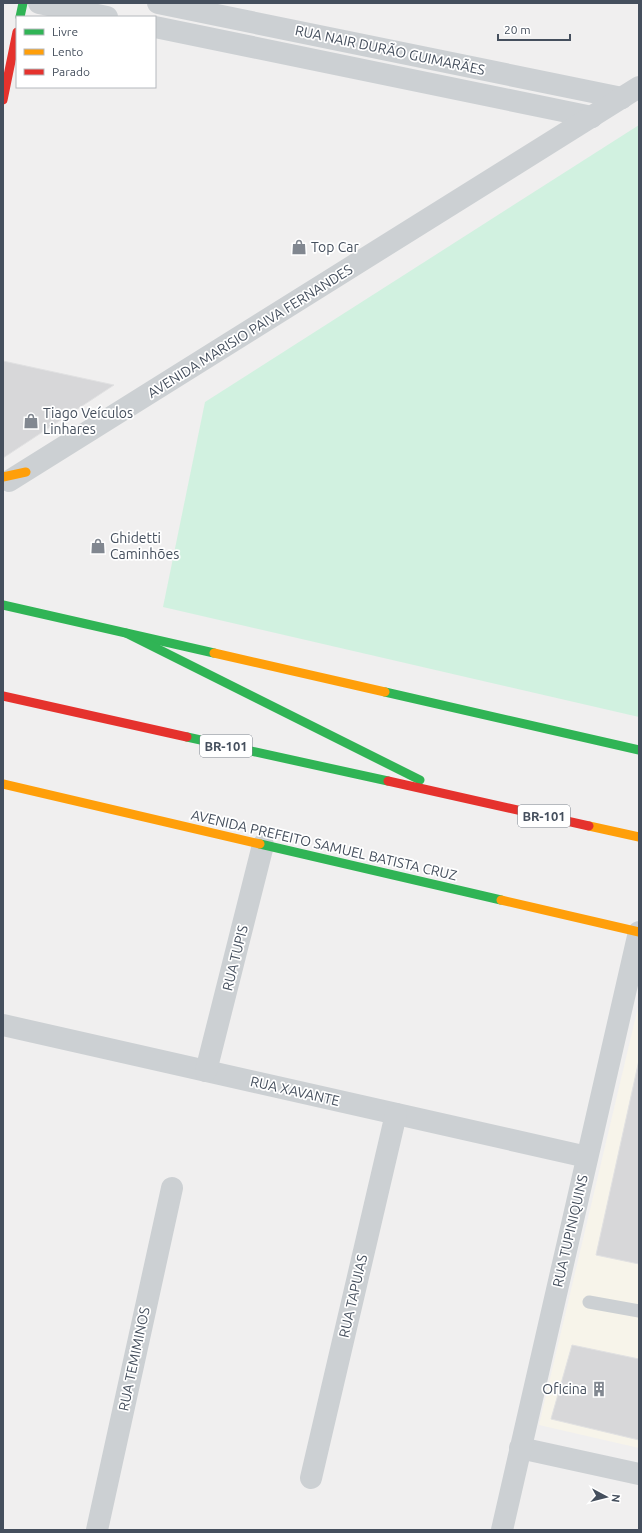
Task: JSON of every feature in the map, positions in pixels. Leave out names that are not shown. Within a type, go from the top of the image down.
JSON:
[{"type":"main road","points":[[20,16],[23,3]]},
{"type":"main road","points":[[3,100],[16,37]]},
{"type":"main road","points":[[3,477],[26,472]]},
{"type":"main road","points":[[3,605],[639,750]]},
{"type":"main road","points":[[126,633],[450,795]]},
{"type":"main road","name":"BR-101","points":[[3,696],[639,837]]},
{"type":"main road","name":"AVENIDA PREFEITO SAMUEL BATISTA CRUZ","points":[[3,784],[639,932]]},
{"type":"street","points":[[39,3],[102,16]]},
{"type":"street","name":"RUA NAIR DURÃO GUIMARÃES","points":[[158,3],[630,92]]},
{"type":"street","name":"RUA NAIR DURÃO GUIMARÃES","points":[[156,27],[592,117]]},
{"type":"street","name":"AVENIDA MARISIO PAIVA FERNANDES","points":[[3,484],[26,472],[630,92]]},
{"type":"street","name":"RUA TUPIS","points":[[206,1071],[263,845]]},
{"type":"street","name":"RUA TUPINIQUINS","points":[[502,1530],[639,932]]},
{"type":"street","name":"RUA XAVANTE","points":[[4,1028],[206,1071],[587,1157]]},
{"type":"street","name":"RUA TAPUIAS","points":[[311,1478],[396,1114]]},
{"type":"street","name":"RUA TEMIMINOS","points":[[97,1530],[172,1188]]},
{"type":"street","points":[[520,1448],[639,1474]]},
{"type":"lane","points":[[589,1302],[639,1311]]},
{"type":"shaded area","points":[[639,1003],[639,1448],[539,1425]]},
{"type":"green space","points":[[639,125],[639,717],[163,607],[205,402]]},
{"type":"building","name":"Tiago Veículos Linhares","points":[[3,361],[114,385],[3,458]]},
{"type":"building","points":[[639,1060],[639,1264],[596,1255]]},
{"type":"building","name":"Oficina","points":[[572,1345],[639,1359],[639,1440],[551,1419]]},
{"type":"traffic: fast","points":[[20,16],[23,3]]},
{"type":"traffic: fast","points":[[3,605],[214,653]]},
{"type":"traffic: fast","points":[[126,633],[420,780]]},
{"type":"traffic: fast","points":[[385,692],[639,750]]},
{"type":"traffic: fast","points":[[187,737],[388,781]]},
{"type":"traffic: fast","points":[[260,844],[501,900]]},
{"type":"traffic: slow","points":[[3,477],[26,472]]},
{"type":"traffic: slow","points":[[214,653],[385,692]]},
{"type":"traffic: slow","points":[[3,784],[260,844]]},
{"type":"traffic: slow","points":[[589,826],[639,837]]},
{"type":"traffic: slow","points":[[501,900],[639,932]]},
{"type":"traffic: jam","points":[[3,100],[16,37]]},
{"type":"traffic: jam","points":[[3,696],[187,737]]},
{"type":"traffic: jam","points":[[388,781],[589,826]]},
{"type":"place","name":"Top Car","points":[[299,247]]},
{"type":"place","name":"Tiago Veículos Linhares","points":[[31,421]]},
{"type":"place","name":"Ghidetti Caminhões","points":[[98,546]]},
{"type":"place","name":"Oficina","points":[[599,1389]]}]
